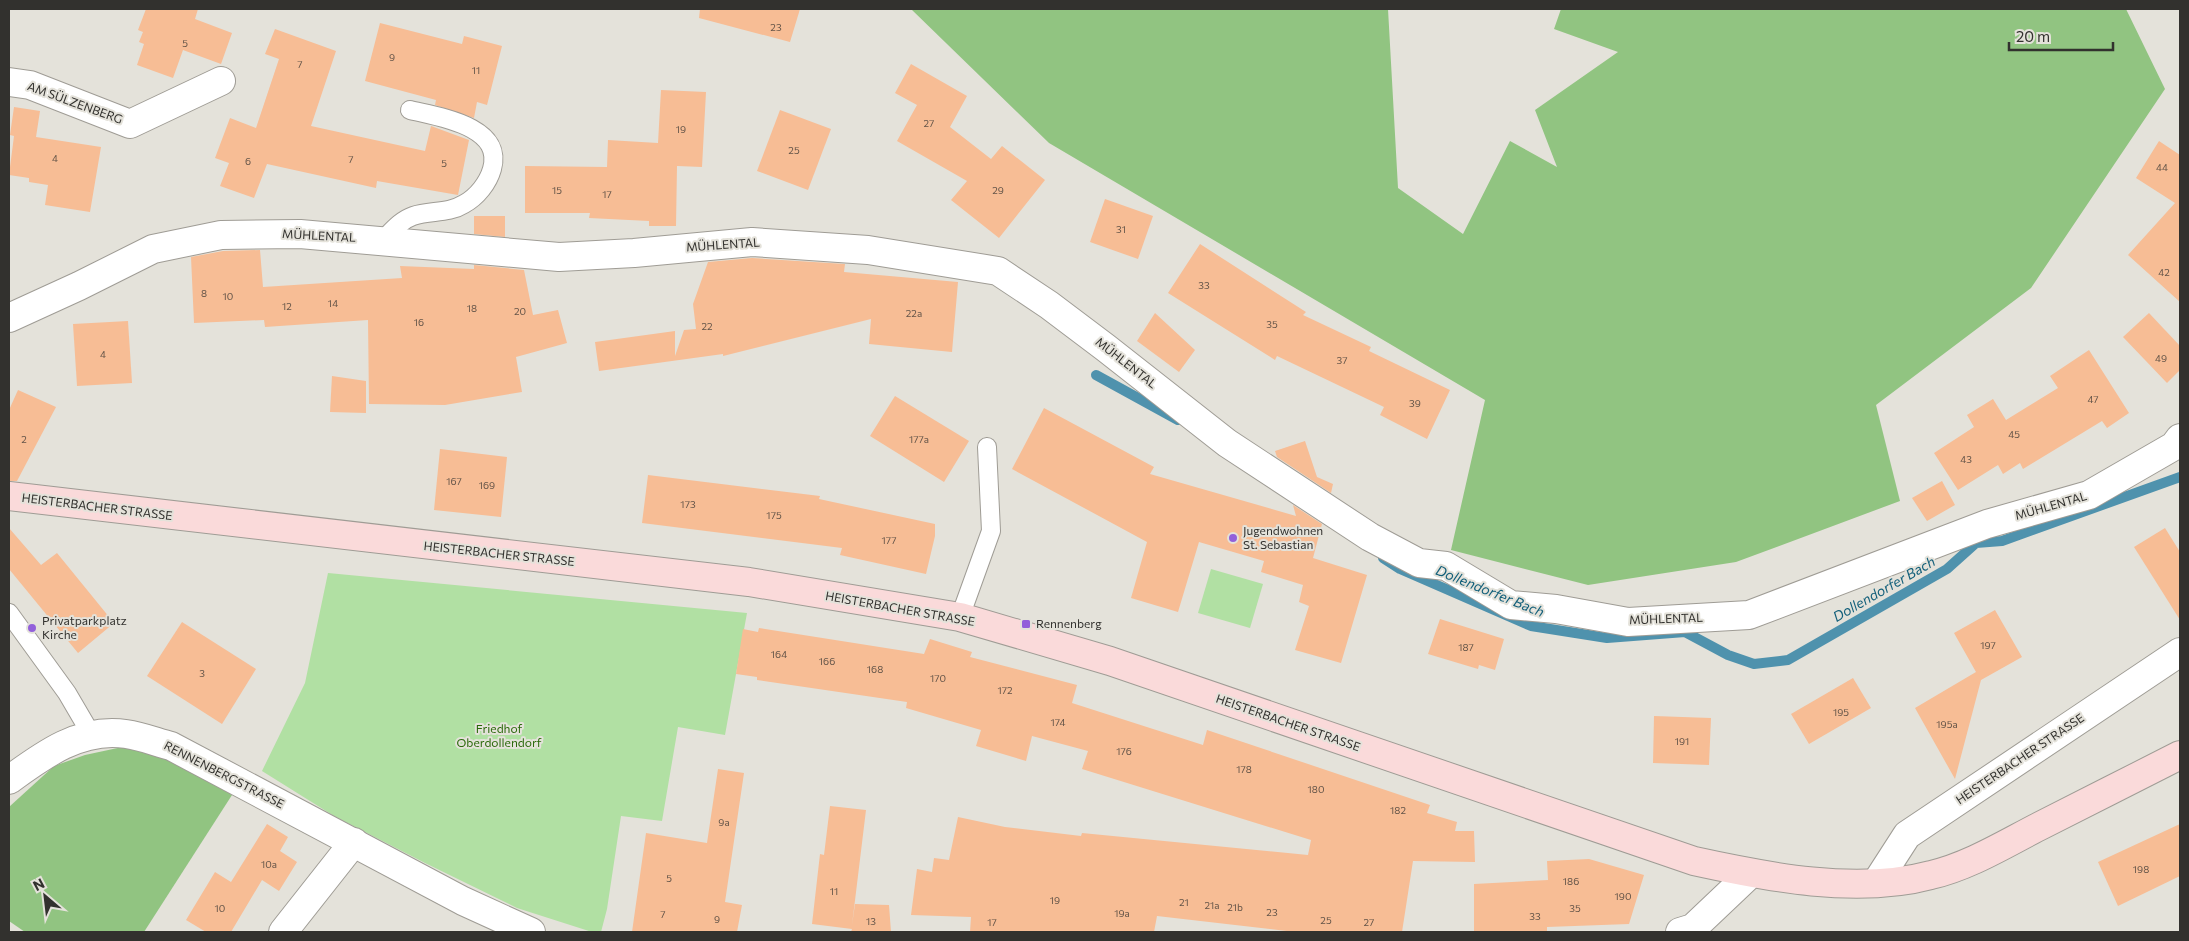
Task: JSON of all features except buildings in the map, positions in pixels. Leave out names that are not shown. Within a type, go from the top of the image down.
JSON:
[{"type":"main road","name":"HEISTERBACHER STRASSE","points":[[9,496],[749,582],[960,617],[1110,661],[1694,862],[1750,874],[1812,882],[1876,883],[1930,876],[1974,860],[2180,755]]},
{"type":"street","name":"AM SÜLZENBERG","points":[[9,82],[30,86],[130,124],[221,81]]},
{"type":"street","name":"MÜHLENTAL","points":[[9,318],[79,286],[152,249],[221,235],[300,234],[559,256],[634,253],[752,242],[868,250],[998,271],[1049,305],[1227,443],[1370,537],[1419,563],[1446,566],[1511,605],[1556,609],[1628,622],[1749,615],[1987,524],[2089,495],[2178,447]]},
{"type":"street","name":"HEISTERBACHER STRASSE","points":[[1876,883],[1907,835],[2180,652]]},
{"type":"street","name":"RENNENBERGSTRASSE","points":[[9,780],[57,747],[91,734],[126,734],[171,746],[463,901],[531,932]]},
{"type":"street","points":[[283,932],[354,842]]},
{"type":"street","points":[[1680,932],[1693,928],[1750,874]]},
{"type":"lane","points":[[383,240],[398,225],[413,216],[452,210],[466,203],[488,180],[492,167],[493,155],[479,132],[444,118],[410,110]]},
{"type":"lane","points":[[960,617],[991,531],[987,447]]},
{"type":"lane","points":[[9,613],[67,693],[91,734]]},
{"type":"green space","points":[[911,9],[1388,9],[1398,188],[1463,234],[1510,141],[1557,167],[1535,110],[1618,52],[1554,29],[1561,9],[2126,9],[2165,89],[2031,288],[1876,405],[1900,501],[1736,562],[1588,585],[1451,550],[1485,400],[1049,143]]},
{"type":"green space","points":[[1211,569],[1263,584],[1250,628],[1198,613]]},
{"type":"green space","name":"Friedhof Oberdollendorf","points":[[328,573],[747,613],[725,735],[678,727],[662,821],[621,816],[607,909],[601,932],[592,932],[517,908],[334,816],[262,771],[305,683]]},
{"type":"green space","points":[[127,746],[184,765],[232,795],[144,932],[25,932],[9,921],[9,807],[54,766],[85,755]]},
{"type":"waterway","name":"Dollendorfer Bach","points":[[1096,375],[1178,420]]},
{"type":"waterway","name":"Dollendorfer Bach","points":[[1383,558],[1400,569],[1531,626],[1607,638],[1685,632],[1728,655],[1754,664],[1788,660],[1947,569],[1976,543],[2002,541],[2180,477]]},
{"type":"place","name":"Jugendwohnen St. Sebastian","points":[[1233,538]]},
{"type":"place","name":"Rennenberg","points":[[1026,624]]},
{"type":"place","name":"Privatparkplatz Kirche","points":[[32,628]]}]
